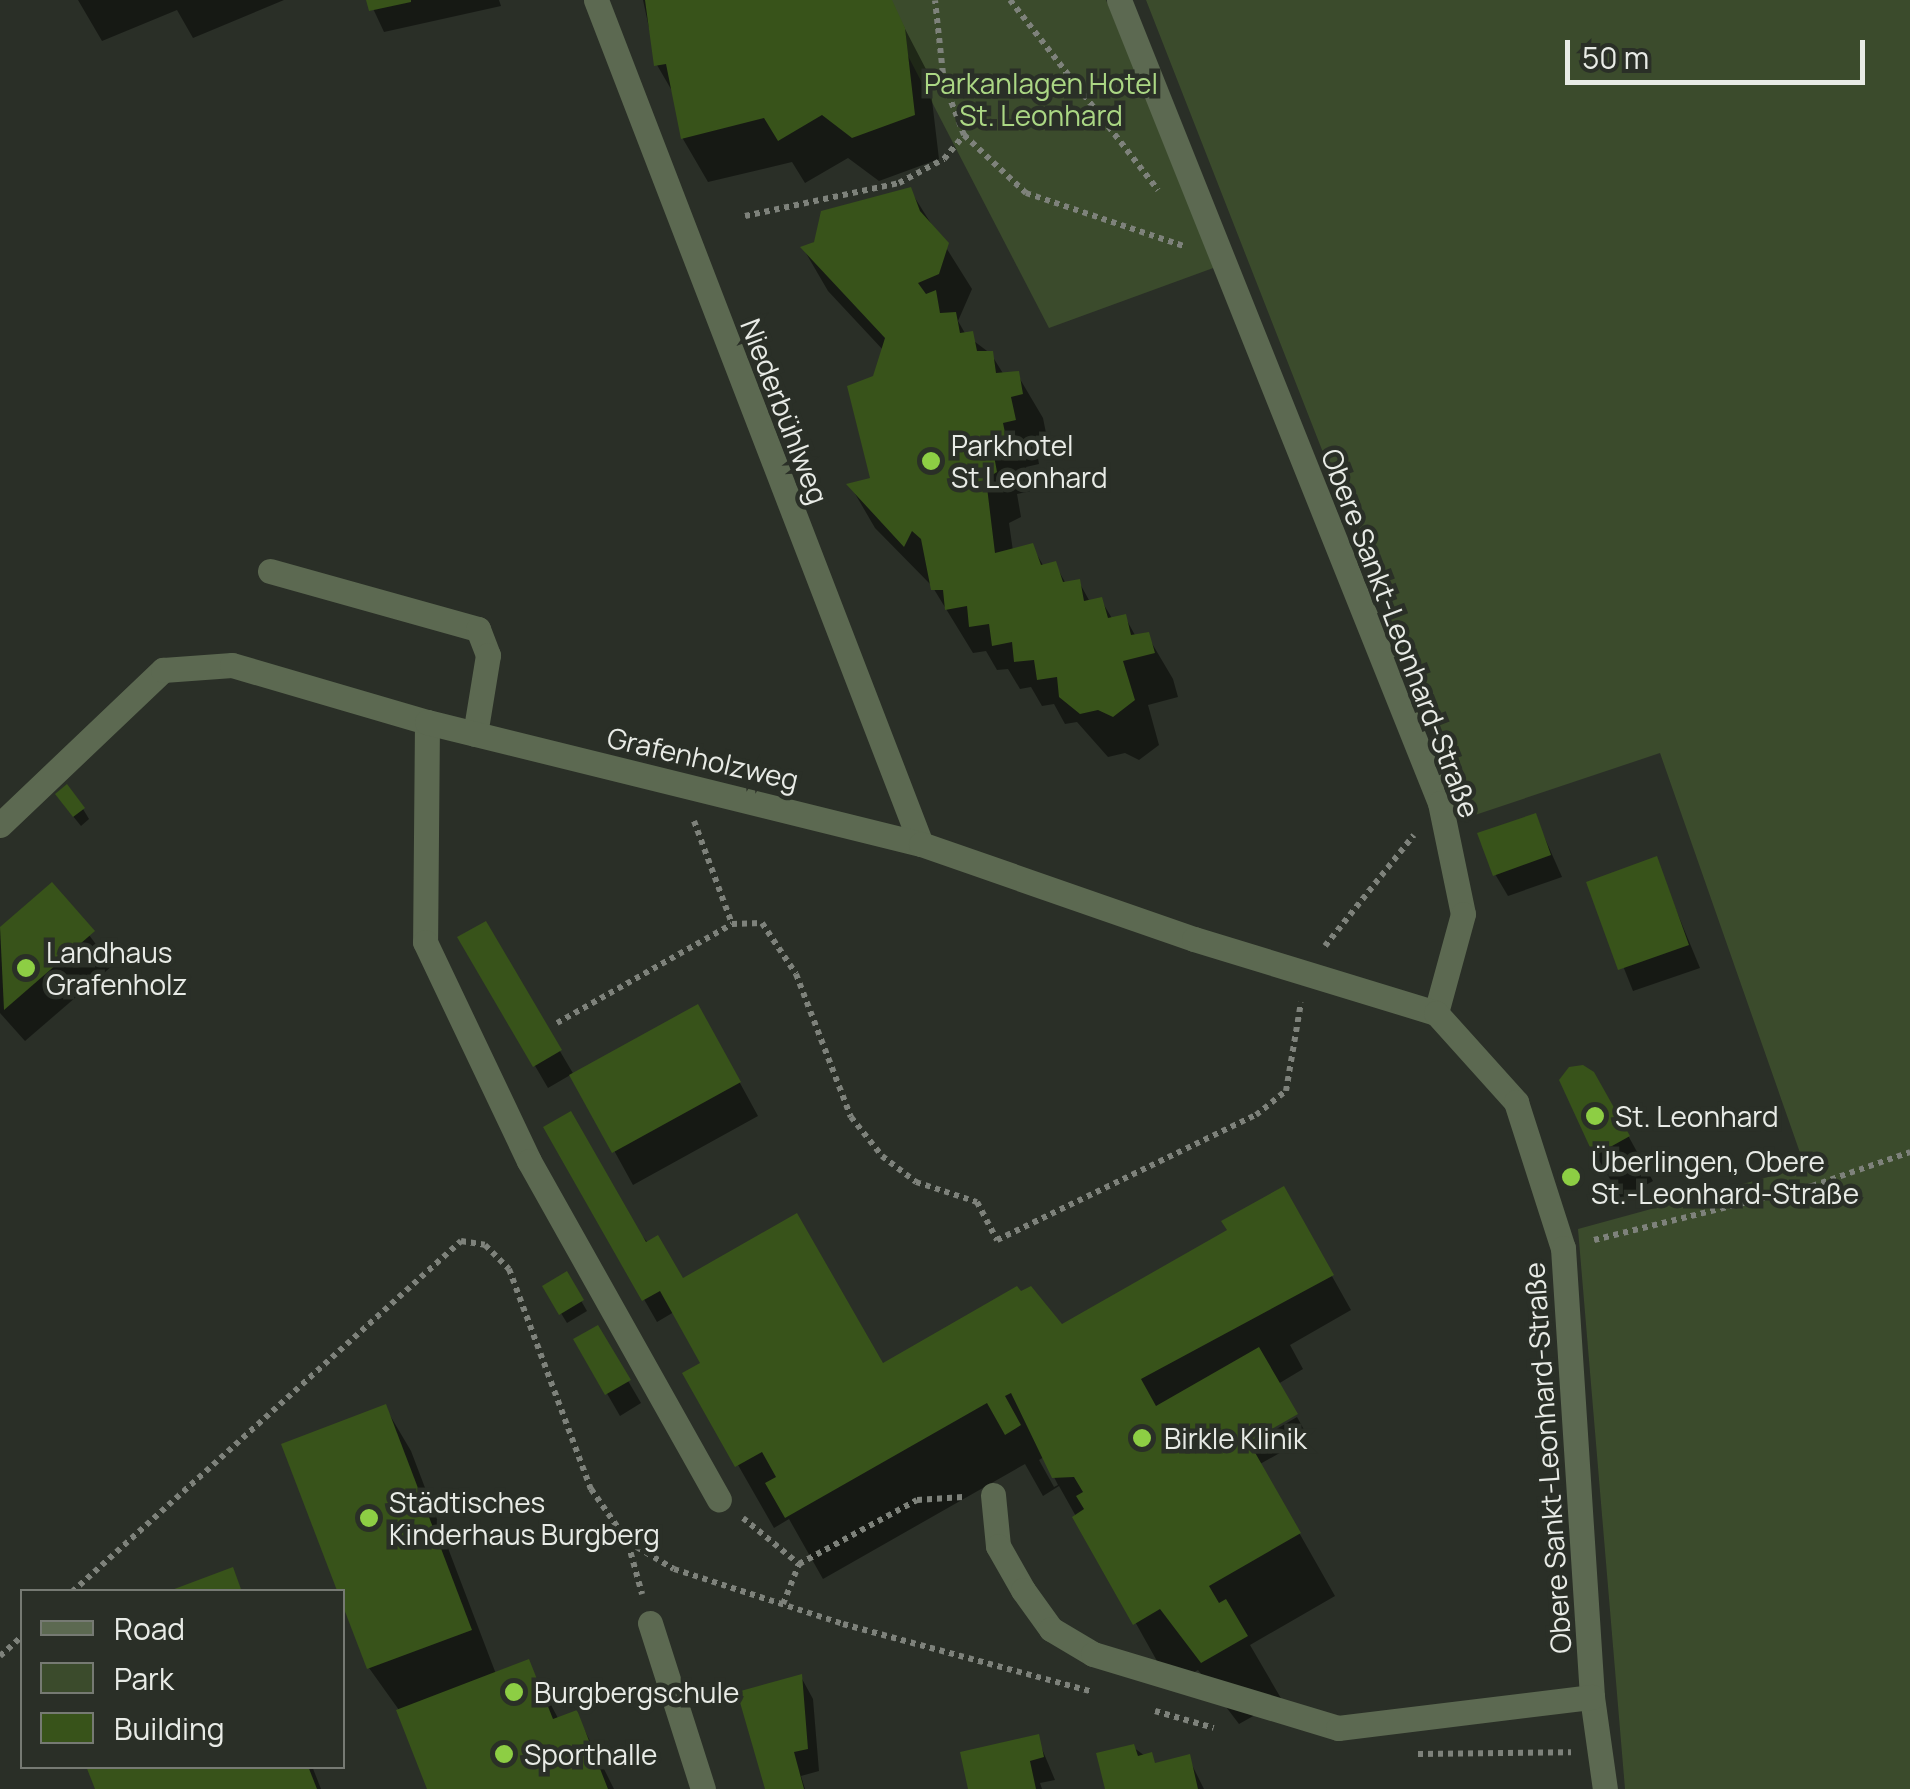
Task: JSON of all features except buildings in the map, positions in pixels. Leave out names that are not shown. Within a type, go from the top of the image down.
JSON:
[{"type":"street","name":"Niederbühlweg","points":[[596,0],[920,844]]},
{"type":"street","name":"Obere Sankt-Leonhard-Straße","points":[[1119,0],[1221,244],[1440,803],[1463,914],[1436,1013],[1516,1102],[1564,1248],[1592,1698],[1605,1789]]},
{"type":"street","points":[[270,570],[478,629],[488,654],[475,734]]},
{"type":"street","name":"Grafenholzweg","points":[[0,824],[163,670],[232,665],[427,722],[920,844],[1194,939],[1306,970],[1436,1013]]},
{"type":"street","points":[[427,722],[425,942],[529,1161],[719,1498]]},
{"type":"street","points":[[992,1495],[998,1546],[1052,1629],[1092,1654],[1338,1728],[1592,1698]]},
{"type":"street","points":[[650,1623],[703,1789]]},
{"type":"path","points":[[936,0],[944,83],[964,135],[1026,193],[1208,254],[1221,244]]},
{"type":"path","points":[[1010,0],[1160,193]]},
{"type":"path","points":[[746,216],[899,182],[944,159],[964,135]]},
{"type":"path","points":[[680,783],[732,924]]},
{"type":"path","points":[[557,1023],[732,924],[762,923],[796,974],[851,1117],[882,1156],[916,1182],[977,1202],[997,1240],[1256,1115],[1286,1091],[1306,970],[1440,803]]},
{"type":"path","points":[[1564,1248],[1812,1186],[1910,1152]]},
{"type":"path","points":[[75,1589],[461,1241],[486,1244],[510,1269],[592,1489],[628,1542],[650,1623]]},
{"type":"path","points":[[782,1604],[799,1564],[917,1500],[992,1495]]},
{"type":"path","points":[[719,1498],[799,1564]]},
{"type":"path","points":[[628,1542],[674,1568],[782,1604],[946,1656],[1098,1693]]},
{"type":"path","points":[[0,1656],[20,1638]]},
{"type":"path","points":[[1148,1709],[1233,1732]]},
{"type":"path","points":[[1407,1754],[1597,1751]]},
{"type":"green space","name":"Parkanlagen Hotel St. Leonhard","points":[[879,0],[1106,0],[1216,267],[1049,328]]},
{"type":"green space","points":[[1146,0],[1910,0],[1910,1789],[1625,1789],[1578,1229],[1805,1167],[1660,753],[1466,818]]},
{"type":"place","name":"Parkhotel St Leonhard","points":[[931,461]]},
{"type":"place","name":"Landhaus Grafenholz","points":[[26,968]]},
{"type":"place","name":"St. Leonhard","points":[[1595,1116]]},
{"type":"place","name":"Überlingen, Obere St.-Leonhard-Straße","points":[[1571,1177]]},
{"type":"place","name":"Birkle Klinik","points":[[1142,1438]]},
{"type":"place","name":"Städtisches Kinderhaus Burgberg","points":[[369,1518]]},
{"type":"place","name":"Burgbergschule","points":[[514,1692]]},
{"type":"place","name":"Sporthalle","points":[[504,1754]]}]
